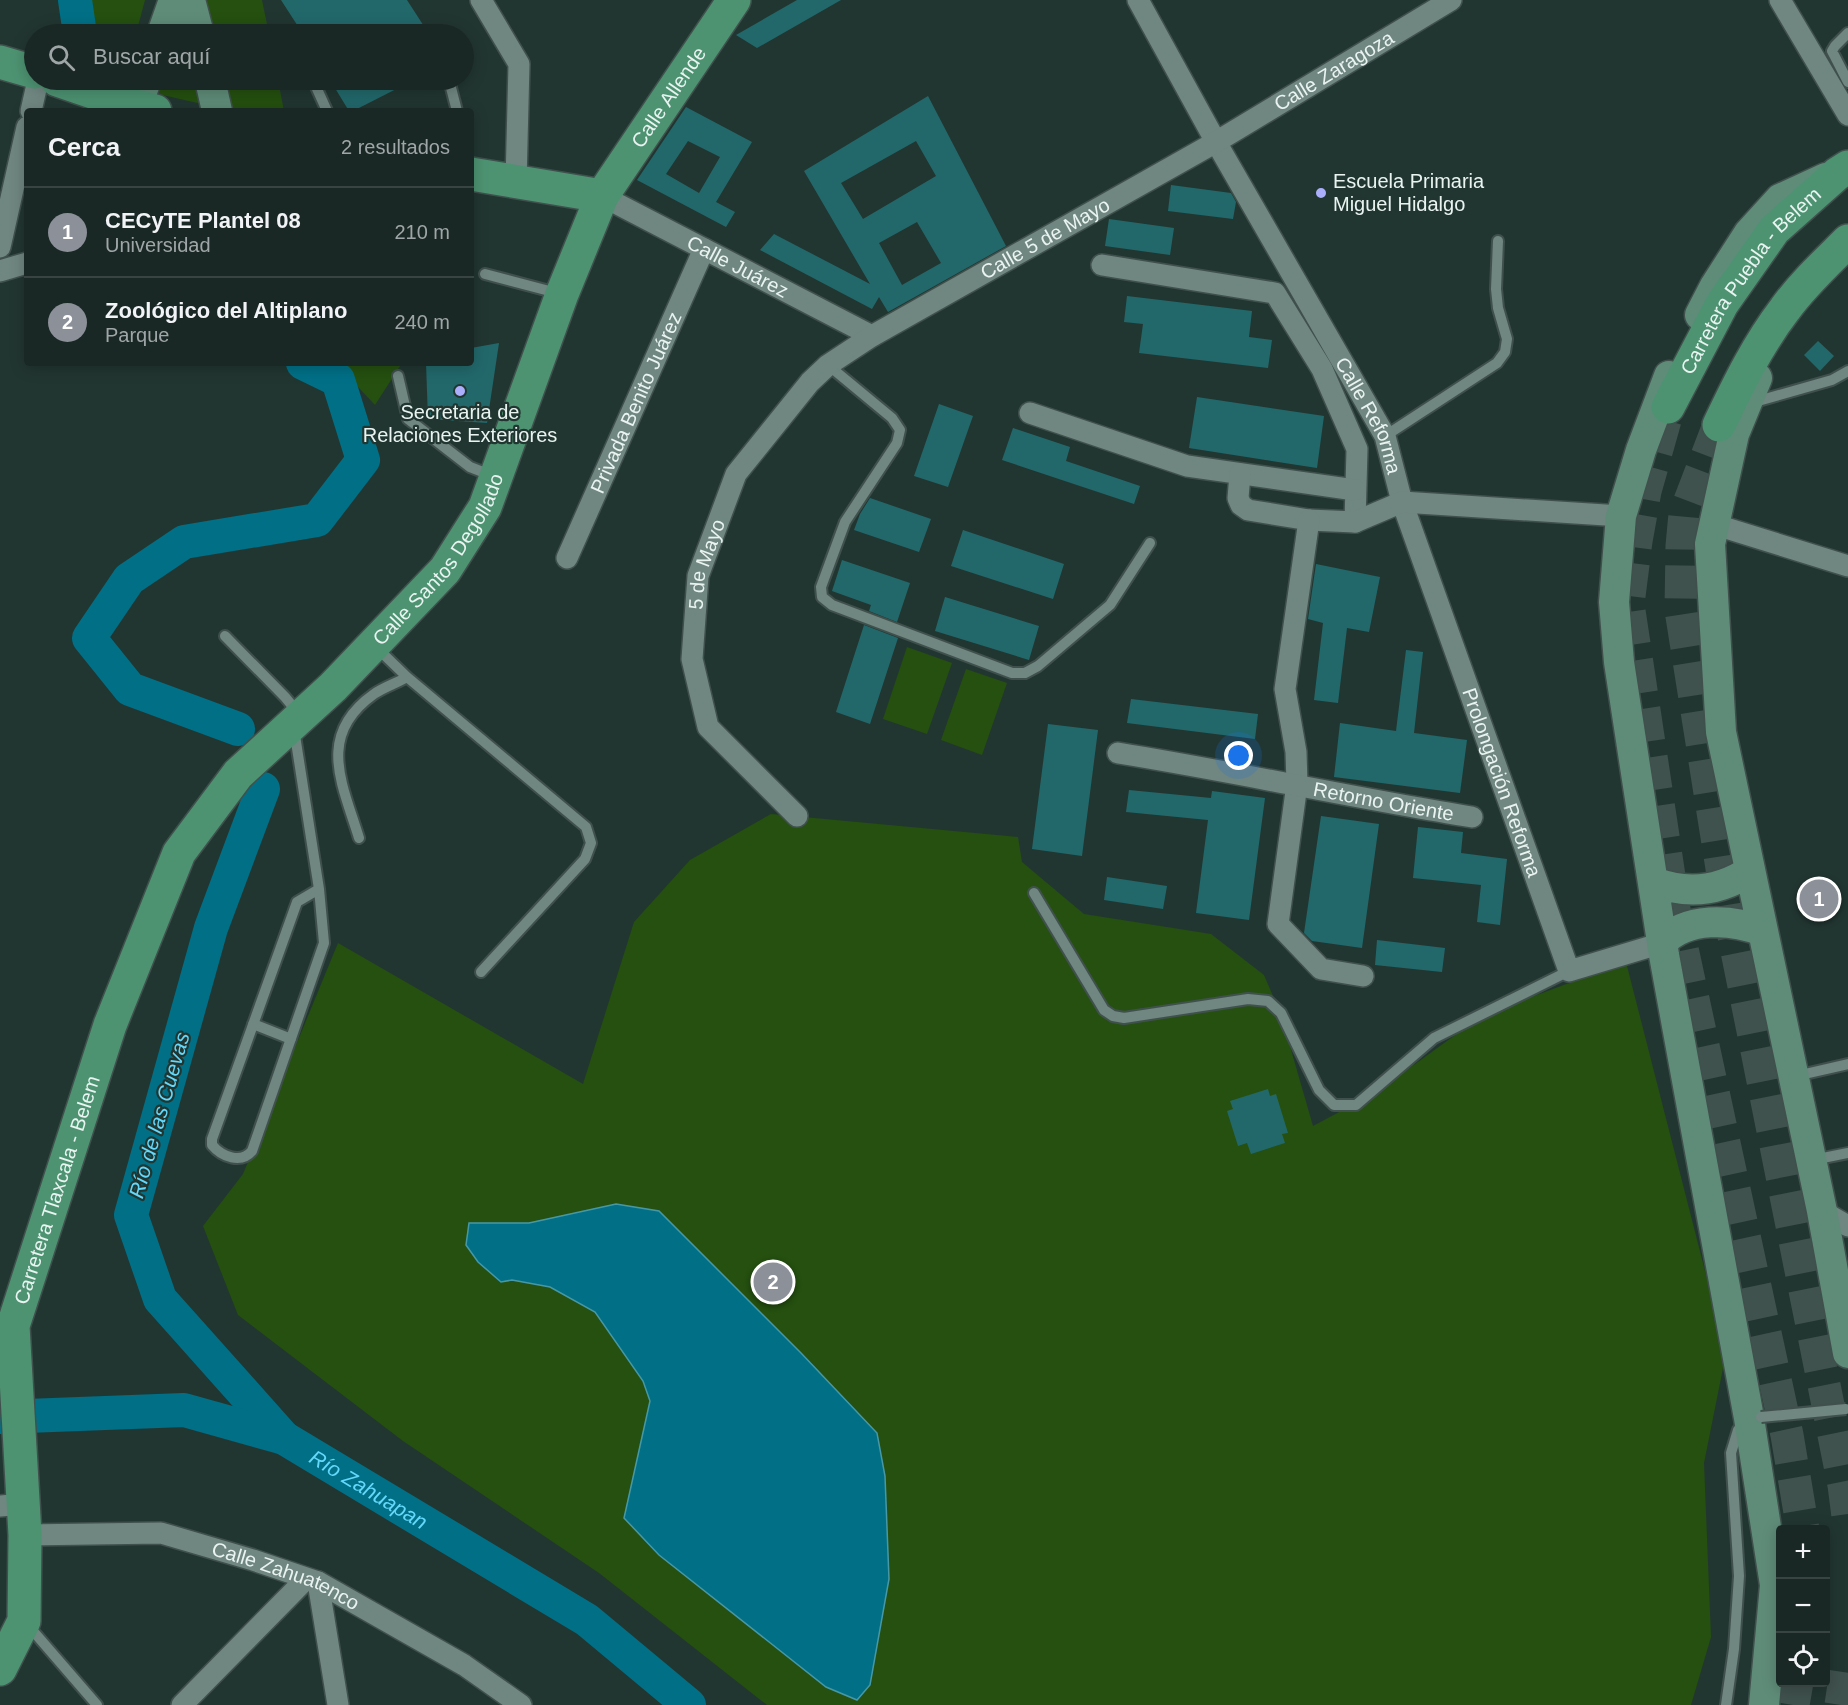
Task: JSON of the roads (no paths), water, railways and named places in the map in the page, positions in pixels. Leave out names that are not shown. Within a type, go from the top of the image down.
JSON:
[{"type":"main road","name":"Calle Allende","points":[[602,196],[734,0]]},
{"type":"main road","points":[[0,62],[24,69]]},
{"type":"main road","points":[[99,90],[141,100]]},
{"type":"main road","name":"Carretera Puebla - Belem","points":[[1668,407],[1722,304],[1774,230],[1843,170]]},
{"type":"main road","points":[[474,175],[602,196]]},
{"type":"main road","name":"Calle Santos Degollado","points":[[238,774],[333,687],[445,570],[485,507],[562,294],[602,196]]},
{"type":"main road","name":"Carretera Puebla - Belem","points":[[1732,410],[1754,356],[1783,311],[1848,241]]},
{"type":"main road","name":"Carretera Tlaxcala - Belem","points":[[0,1669],[24,1622],[9,1330],[110,1025],[179,853],[238,774]]},
{"type":"street","points":[[166,24],[174,0]]},
{"type":"street","points":[[190,0],[196,24]]},
{"type":"street","points":[[481,0],[519,64],[516,182]]},
{"type":"street","name":"Calle Reforma","points":[[1138,0],[1216,142],[1385,435],[1402,502]]},
{"type":"street","name":"Calle Zaragoza","points":[[1216,142],[1451,0]]},
{"type":"street","points":[[1780,0],[1848,116]]},
{"type":"street","points":[[32,108],[36,90]]},
{"type":"street","points":[[213,90],[217,108]]},
{"type":"street","points":[[0,247],[24,140]]},
{"type":"street","name":"Calle 5 de Mayo","points":[[873,336],[1216,142]]},
{"type":"street","points":[[1764,1705],[1775,1585],[1755,1418],[1662,943],[1619,662],[1614,602],[1621,516],[1641,450],[1665,384],[1715,286],[1749,233],[1780,199],[1843,170]]},
{"type":"street","name":"Calle Juárez","points":[[602,196],[873,336]]},
{"type":"street","name":"Privada Benito Juárez","points":[[567,558],[704,249]]},
{"type":"street","points":[[0,272],[24,264]]},
{"type":"street","name":"Calle Reforma","points":[[1102,265],[1275,293],[1322,369],[1357,449],[1356,522]]},
{"type":"street","name":"5 de Mayo","points":[[797,816],[708,727],[692,659],[698,576],[736,474],[810,382],[828,365],[873,336]]},
{"type":"street","points":[[1732,410],[1734,434],[1713,524],[1709,559],[1721,732],[1812,1160],[1848,1353]]},
{"type":"street","points":[[1030,413],[1187,466],[1355,490]]},
{"type":"street","points":[[1240,474],[1238,498],[1241,505],[1248,510],[1310,520],[1356,522],[1402,502],[1621,516]]},
{"type":"street","name":"Prolongación Reforma","points":[[1402,502],[1569,971]]},
{"type":"street","points":[[1310,520],[1285,689],[1296,752],[1297,784],[1278,924],[1321,969],[1363,976]]},
{"type":"street","points":[[1713,524],[1848,566]]},
{"type":"street","name":"Retorno Oriente","points":[[1118,753],[1472,817]]},
{"type":"street","points":[[1654,882],[1677,889],[1708,889],[1737,879],[1750,871]]},
{"type":"street","points":[[1569,971],[1662,943],[1670,934],[1689,926],[1704,923],[1745,924],[1762,931]]},
{"type":"street","points":[[1822,1211],[1848,1226]]},
{"type":"street","name":"Calle Zahuatenco","points":[[17,1509],[161,1533],[312,1580],[464,1665],[521,1705]]},
{"type":"street","points":[[182,1705],[312,1580]]},
{"type":"street","points":[[312,1580],[338,1705]]},
{"type":"lane","points":[[1848,33],[1832,51],[1848,82]]},
{"type":"lane","points":[[318,90],[326,108]]},
{"type":"lane","points":[[452,90],[456,108]]},
{"type":"lane","points":[[1385,435],[1497,363],[1505,352],[1507,339],[1498,308],[1498,241]]},
{"type":"lane","points":[[485,274],[562,294]]},
{"type":"lane","points":[[828,365],[892,418],[900,430],[897,443],[845,522],[821,587],[822,597],[831,605],[1012,673],[1025,673],[1038,666],[1110,605],[1150,543]]},
{"type":"lane","points":[[1732,410],[1832,380],[1848,371]]},
{"type":"lane","points":[[398,376],[408,419],[470,467],[496,477]]},
{"type":"lane","points":[[225,636],[285,697],[297,720],[319,889],[324,943],[252,1151],[247,1157],[239,1159],[217,1152],[212,1145],[212,1139],[297,902],[319,889]]},
{"type":"lane","points":[[373,645],[407,678],[586,827],[591,843],[585,859],[481,972]]},
{"type":"lane","points":[[359,838],[340,779],[337,746],[345,721],[352,714],[374,693],[407,678]]},
{"type":"lane","points":[[1034,893],[1104,1010],[1113,1016],[1124,1018],[1248,999],[1268,1002],[1281,1012],[1319,1090],[1334,1106],[1356,1105],[1434,1038],[1569,971]]},
{"type":"lane","points":[[253,1024],[291,1039]]},
{"type":"lane","points":[[1794,1077],[1848,1064]]},
{"type":"lane","points":[[1812,1160],[1848,1153]]},
{"type":"lane","points":[[1726,1705],[1734,1649],[1739,1576],[1731,1453],[1738,1430],[1755,1418],[1847,1409]]},
{"type":"lane","points":[[24,1622],[96,1705]]},
{"type":"water","points":[[616,1204],[659,1211],[801,1353],[877,1433],[885,1476],[889,1579],[870,1685],[857,1700],[826,1687],[659,1555],[624,1518],[650,1401],[643,1381],[595,1312],[550,1287],[512,1280],[501,1282],[478,1262],[466,1245],[469,1223],[529,1223]]},
{"type":"waterway","name":"Río de las Cuevas","points":[[75,0],[79,24]]},
{"type":"waterway","name":"Río de las Cuevas","points":[[238,729],[130,689],[89,638],[129,579],[184,542],[317,520],[363,460],[338,380],[309,366]]},
{"type":"waterway","name":"Río de las Cuevas","points":[[263,789],[211,928],[131,1215],[160,1299],[284,1438]]},
{"type":"waterway","name":"Río Zahuapan","points":[[0,1417],[184,1410],[284,1438],[587,1620],[689,1705]]},
{"type":"tunnel","points":[[1665,420],[1645,491],[1628,604],[1675,916],[1787,1435],[1802,1525]]},
{"type":"tunnel","points":[[1719,425],[1685,514],[1681,610],[1728,906],[1844,1485],[1848,1516]]},
{"type":"tunnel","points":[[1841,1705],[1848,1658]]},
{"type":"tunnel","points":[[1793,1705],[1796,1687]]},
{"type":"place","name":"Escuela Primaria Miguel Hidalgo","points":[[1321,193]]},
{"type":"place","name":"Secretaria de Relaciones Exteriores","points":[[460,391]]},
{"type":"place","name":"CECyTE Plantel 08","points":[[1819,899]]},
{"type":"place","name":"Zoológico del Altiplano","points":[[773,1282]]}]
